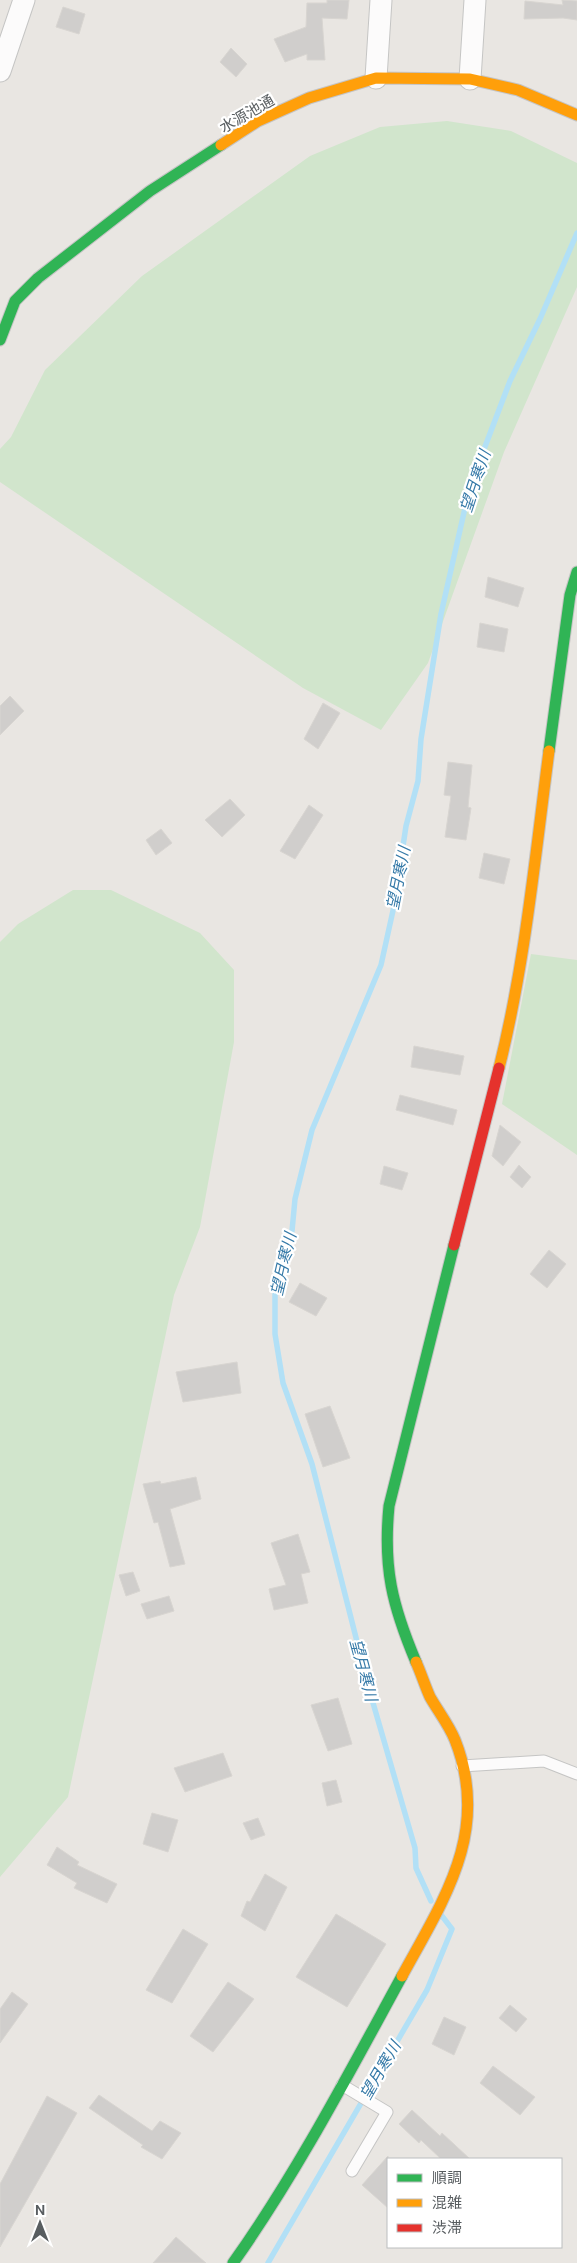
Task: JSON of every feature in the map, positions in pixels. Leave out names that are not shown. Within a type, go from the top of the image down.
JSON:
[{"type":"street","points":[[2,58],[24,0]]},
{"type":"street","points":[[376,78],[381,0]]},
{"type":"street","points":[[470,79],[475,0]]},
{"type":"street","name":"水源池通","points":[[0,340],[16,301],[38,278],[150,191],[258,121],[309,98],[376,78],[470,79],[518,90],[577,114]]},
{"type":"street","points":[[233,2263],[252,2236],[342,2086],[426,1932],[459,1865],[468,1826],[468,1792],[455,1740],[430,1696],[398,1619],[389,1581],[386,1538],[390,1506],[402,1451],[509,1027],[526,920],[570,595],[577,572]]},
{"type":"lane","points":[[462,1766],[544,1761],[577,1774]]},
{"type":"lane","points":[[342,2086],[387,2112],[352,2170]]},
{"type":"green space","points":[[447,121],[511,131],[577,163],[577,287],[504,452],[428,663],[381,730],[303,688],[0,482],[0,449],[11,437],[45,370],[142,276],[310,156],[380,127]]},
{"type":"green space","points":[[73,890],[111,890],[200,933],[234,970],[234,1042],[200,1227],[174,1295],[68,1797],[0,1877],[0,942],[18,924]]},
{"type":"green space","points":[[531,954],[577,960],[577,1155],[502,1104]]},
{"type":"building","points":[[327,0],[349,0],[347,19],[322,18],[325,60],[307,60],[307,54],[285,62],[274,39],[306,27],[307,3],[327,3]]},
{"type":"building","points":[[562,0],[577,1],[577,20],[563,18],[524,19],[525,1],[563,5]]},
{"type":"building","points":[[63,7],[85,14],[79,34],[56,27]]},
{"type":"building","points":[[231,48],[247,64],[236,77],[220,62]]},
{"type":"building","points":[[488,577],[524,588],[518,607],[485,597]]},
{"type":"building","points":[[480,623],[508,629],[504,652],[477,647]]},
{"type":"building","points":[[10,696],[24,711],[0,735],[0,706]]},
{"type":"building","points":[[323,703],[340,713],[318,749],[304,739]]},
{"type":"building","points":[[448,762],[472,765],[468,807],[471,808],[466,840],[445,837],[451,796],[444,795]]},
{"type":"building","points":[[230,799],[245,815],[222,837],[205,820]]},
{"type":"building","points":[[309,805],[323,815],[295,859],[280,851]]},
{"type":"building","points":[[161,829],[172,843],[156,855],[146,840]]},
{"type":"building","points":[[484,853],[510,859],[504,884],[479,878]]},
{"type":"building","points":[[414,1046],[464,1056],[460,1075],[411,1067]]},
{"type":"building","points":[[400,1095],[457,1110],[453,1125],[396,1110]]},
{"type":"building","points":[[500,1125],[521,1142],[503,1166],[492,1156]]},
{"type":"building","points":[[519,1165],[531,1177],[522,1188],[510,1177]]},
{"type":"building","points":[[384,1166],[408,1173],[402,1190],[380,1184]]},
{"type":"building","points":[[549,1250],[566,1264],[547,1288],[530,1274]]},
{"type":"building","points":[[300,1283],[327,1298],[316,1316],[289,1302]]},
{"type":"building","points":[[237,1362],[241,1393],[183,1402],[176,1372]]},
{"type":"building","points":[[330,1406],[350,1458],[323,1467],[305,1414]]},
{"type":"building","points":[[196,1477],[201,1499],[170,1509],[185,1564],[170,1567],[158,1522],[154,1523],[143,1484],[160,1481],[161,1484]]},
{"type":"building","points":[[298,1534],[310,1572],[301,1574],[308,1603],[274,1610],[269,1589],[286,1585],[271,1543]]},
{"type":"building","points":[[133,1572],[140,1591],[126,1596],[119,1575]]},
{"type":"building","points":[[169,1596],[174,1611],[147,1619],[141,1604]]},
{"type":"building","points":[[338,1698],[352,1744],[328,1751],[311,1705]]},
{"type":"building","points":[[223,1753],[232,1776],[185,1792],[174,1768]]},
{"type":"building","points":[[336,1780],[342,1802],[327,1806],[322,1783]]},
{"type":"building","points":[[152,1813],[178,1820],[168,1852],[143,1844]]},
{"type":"building","points":[[258,1818],[265,1835],[251,1840],[243,1823]]},
{"type":"building","points":[[57,1847],[79,1862],[77,1865],[117,1884],[107,1903],[74,1888],[77,1883],[47,1865]]},
{"type":"building","points":[[265,1874],[287,1887],[265,1931],[241,1916],[247,1901],[250,1902]]},
{"type":"building","points":[[336,1914],[386,1944],[347,2007],[296,1977]]},
{"type":"building","points":[[183,1929],[208,1944],[172,2003],[146,1990]]},
{"type":"building","points":[[228,1982],[254,1999],[213,2052],[190,2036]]},
{"type":"building","points":[[12,1992],[28,2004],[0,2043],[0,2009]]},
{"type":"building","points":[[510,2005],[527,2019],[516,2032],[499,2018]]},
{"type":"building","points":[[444,2017],[466,2027],[454,2055],[432,2044]]},
{"type":"building","points":[[493,2066],[535,2097],[520,2115],[480,2083]]},
{"type":"building","points":[[99,2095],[152,2131],[160,2121],[181,2133],[162,2159],[141,2147],[143,2145],[89,2108]]},
{"type":"building","points":[[47,2096],[77,2113],[0,2247],[0,2184]]},
{"type":"building","points":[[412,2110],[440,2136],[442,2133],[469,2158],[440,2158],[421,2140],[419,2143],[399,2124]]},
{"type":"building","points":[[388,2156],[387,2207],[362,2185]]},
{"type":"building","points":[[176,2237],[206,2263],[153,2263]]},
{"type":"waterway","name":"望月寒川","points":[[431,1901],[416,1868],[415,1848],[369,1689],[312,1464],[283,1383],[275,1334],[275,1292],[292,1231],[295,1199],[312,1130],[381,965],[394,906],[406,826],[418,781],[421,739],[441,614],[470,486],[510,381],[540,319],[577,233]]},
{"type":"waterway","name":"望月寒川","points":[[268,2263],[427,1990],[452,1929],[442,1916]]},
{"type":"traffic: fast","points":[[0,340],[15,301],[38,278],[150,191],[221,145]]},
{"type":"traffic: fast","points":[[549,751],[570,595],[577,572]]},
{"type":"traffic: fast","points":[[416,1662],[395,1604],[391,1586],[387,1549],[389,1506],[454,1245]]},
{"type":"traffic: fast","points":[[233,2263],[301,2158],[402,1976]]},
{"type":"traffic: slow","points":[[221,145],[258,121],[309,98],[376,78],[470,79],[518,90],[577,115]]},
{"type":"traffic: slow","points":[[499,1068],[523,950],[549,751]]},
{"type":"traffic: slow","points":[[402,1976],[447,1891],[458,1863],[465,1834],[468,1804],[465,1773],[455,1740],[447,1723],[430,1697],[416,1662]]},
{"type":"traffic: jam","points":[[454,1245],[499,1068]]}]
